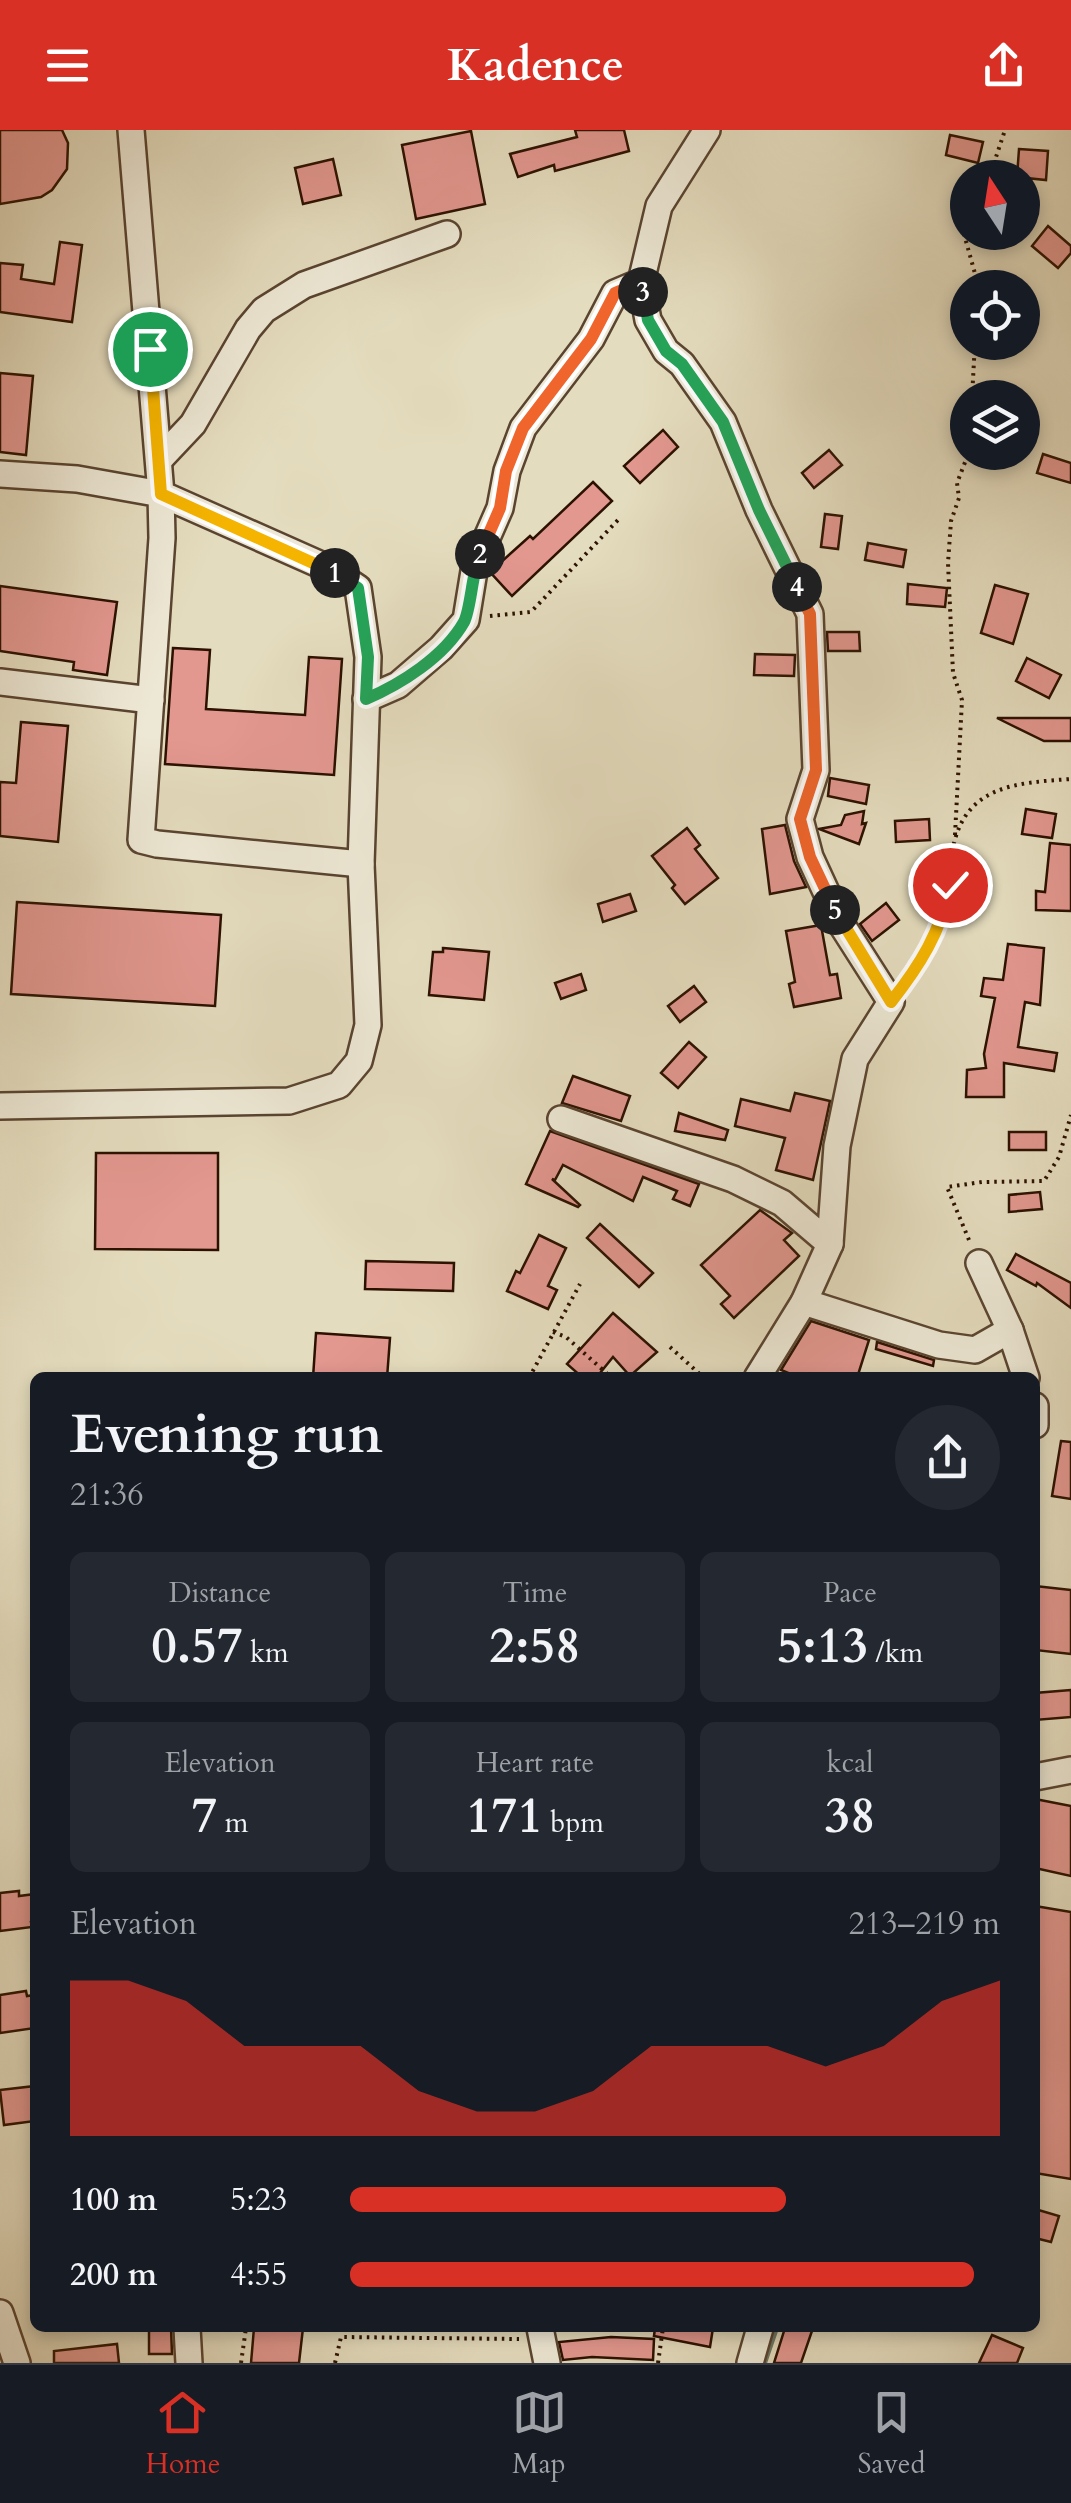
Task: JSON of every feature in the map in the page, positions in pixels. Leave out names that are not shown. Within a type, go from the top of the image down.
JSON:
[{"type":"street","points":[[132,130],[160,459],[162,538],[141,840],[361,864]]},
{"type":"street","points":[[707,130],[659,206],[641,282],[648,320],[666,351],[682,364],[723,422],[759,510],[810,614],[816,770],[800,819],[810,857],[840,922],[891,1002],[854,1060],[837,1146],[830,1244],[804,1302],[761,1372]]},
{"type":"street","points":[[160,459],[193,424],[248,329],[264,310],[304,285],[447,234]]},
{"type":"street","points":[[366,699],[398,685],[442,648],[466,620],[475,566],[500,508],[506,471],[523,428],[591,339],[615,293],[641,282]]},
{"type":"street","points":[[0,474],[77,479],[161,494],[330,570],[358,588],[368,657],[361,864],[368,1025],[359,1061],[339,1085],[289,1101],[0,1106]]},
{"type":"street","points":[[0,682],[150,700]]},
{"type":"street","points":[[560,1119],[734,1180],[782,1203],[830,1244]]},
{"type":"street","points":[[979,1263],[1010,1330],[1024,1372]]},
{"type":"street","points":[[804,1302],[957,1348],[975,1350],[1010,1330]]},
{"type":"street","points":[[1040,1776],[1071,1770]]},
{"type":"street","points":[[0,2313],[17,2363]]},
{"type":"street","points":[[187,2332],[189,2363]]},
{"type":"street","points":[[750,2363],[759,2332]]},
{"type":"path","points":[[995,160],[1004,130]]},
{"type":"path","points":[[891,1002],[924,960],[944,916],[955,835],[962,700],[954,673],[948,564],[952,521],[960,498],[957,482],[962,470]]},
{"type":"path","points":[[466,620],[531,612],[618,520]]},
{"type":"path","points":[[955,835],[976,802],[1012,783],[1071,779]]},
{"type":"path","points":[[979,1263],[947,1187],[1044,1181],[1058,1156],[1071,1115]]},
{"type":"path","points":[[533,1372],[580,1284]]},
{"type":"path","points":[[552,1331],[566,1337],[605,1372]]},
{"type":"path","points":[[670,1347],[697,1372]]},
{"type":"path","points":[[241,2363],[245,2332]]},
{"type":"path","points":[[658,2363],[662,2332]]},
{"type":"path","points":[[335,2363],[341,2337],[426,2336],[543,2343]]},
{"type":"building","points":[[0,130],[62,130],[68,143],[67,169],[52,190],[41,197],[0,204]]},
{"type":"building","points":[[575,130],[624,130],[629,151],[555,171],[554,165],[518,177],[510,154],[577,137]]},
{"type":"building","points":[[471,131],[485,204],[416,219],[402,145]]},
{"type":"building","points":[[950,135],[983,142],[979,160],[946,155]]},
{"type":"building","points":[[1019,149],[1048,151],[1046,180],[1040,179],[1040,160],[1018,160]]},
{"type":"building","points":[[333,159],[341,195],[303,204],[295,168]]},
{"type":"building","points":[[1048,226],[1071,246],[1071,253],[1058,268],[1037,250],[1040,250],[1040,236]]},
{"type":"building","points":[[60,242],[82,245],[72,322],[0,312],[0,263],[23,265],[21,279],[54,284]]},
{"type":"building","points":[[0,373],[33,376],[26,455],[0,452]]},
{"type":"building","points":[[663,430],[678,447],[640,483],[624,466]]},
{"type":"building","points":[[829,450],[842,465],[814,488],[802,473]]},
{"type":"building","points":[[1043,454],[1071,463],[1071,483],[1037,473]]},
{"type":"building","points":[[593,482],[612,501],[512,596],[490,572],[530,536],[533,539]]},
{"type":"building","points":[[825,514],[842,516],[838,549],[821,547]]},
{"type":"building","points":[[868,543],[906,550],[903,567],[865,560]]},
{"type":"building","points":[[908,584],[947,588],[945,607],[907,604]]},
{"type":"building","points":[[995,585],[1028,594],[1013,644],[981,633]]},
{"type":"building","points":[[0,586],[117,602],[107,675],[73,670],[74,662],[0,651]]},
{"type":"building","points":[[827,632],[859,632],[860,651],[828,651]]},
{"type":"building","points":[[173,648],[210,650],[206,709],[305,715],[309,657],[342,659],[334,775],[165,764]]},
{"type":"building","points":[[755,654],[795,655],[794,676],[754,675]]},
{"type":"building","points":[[1027,658],[1061,675],[1049,698],[1016,681]]},
{"type":"building","points":[[997,718],[1071,718],[1071,741],[1044,741]]},
{"type":"building","points":[[21,722],[68,726],[58,842],[0,836],[0,782],[16,783]]},
{"type":"building","points":[[830,778],[869,785],[866,804],[828,796]]},
{"type":"building","points":[[1026,809],[1056,814],[1052,838],[1022,834]]},
{"type":"building","points":[[864,811],[862,824],[866,823],[859,844],[819,829],[841,825],[845,815]]},
{"type":"building","points":[[929,819],[930,840],[896,842],[895,821]]},
{"type":"building","points":[[785,825],[794,861],[806,887],[770,894],[762,829]]},
{"type":"building","points":[[687,828],[700,845],[695,849],[718,878],[685,904],[652,856]]},
{"type":"building","points":[[1050,843],[1071,845],[1071,911],[1036,910],[1036,891],[1045,892]]},
{"type":"building","points":[[630,894],[636,911],[603,922],[598,904]]},
{"type":"building","points":[[17,902],[221,915],[215,1006],[11,994]]},
{"type":"building","points":[[886,903],[899,920],[872,941],[860,924]]},
{"type":"building","points":[[821,925],[830,975],[837,974],[841,998],[794,1007],[789,984],[795,982],[786,931]]},
{"type":"building","points":[[1008,944],[1044,948],[1040,1005],[1025,1002],[1018,1047],[1057,1053],[1054,1071],[1004,1063],[1004,1097],[966,1097],[967,1070],[986,1068],[984,1054],[995,998],[981,996],[984,978],[1003,980]]},
{"type":"building","points":[[443,948],[489,952],[484,1000],[429,995],[433,952],[443,952]]},
{"type":"building","points":[[581,974],[586,990],[561,999],[555,983]]},
{"type":"building","points":[[694,986],[706,1002],[680,1022],[668,1006]]},
{"type":"building","points":[[689,1042],[706,1057],[678,1088],[661,1073]]},
{"type":"building","points":[[573,1076],[630,1096],[621,1121],[562,1103]]},
{"type":"building","points":[[795,1093],[830,1101],[813,1180],[776,1170],[785,1138],[735,1126],[741,1099],[790,1111]]},
{"type":"building","points":[[679,1113],[728,1130],[725,1140],[675,1131]]},
{"type":"building","points":[[550,1131],[699,1184],[690,1206],[673,1199],[677,1191],[643,1177],[633,1201],[563,1165],[552,1179],[578,1207],[526,1184]]},
{"type":"building","points":[[1009,1132],[1046,1132],[1046,1150],[1009,1150]]},
{"type":"building","points":[[96,1153],[218,1153],[218,1250],[95,1249]]},
{"type":"building","points":[[1040,1192],[1042,1209],[1009,1212],[1009,1195]]},
{"type":"building","points":[[760,1210],[792,1233],[784,1240],[799,1256],[734,1318],[721,1304],[730,1296],[701,1265]]},
{"type":"building","points":[[600,1224],[653,1273],[639,1287],[587,1238]]},
{"type":"building","points":[[539,1235],[566,1248],[548,1286],[557,1290],[548,1309],[507,1291]]},
{"type":"building","points":[[1016,1254],[1071,1283],[1071,1308],[1037,1283],[1036,1286],[1007,1270]]},
{"type":"building","points":[[366,1261],[454,1263],[453,1291],[365,1289]]},
{"type":"building","points":[[613,1313],[657,1352],[634,1372],[626,1372],[613,1357],[601,1372],[576,1372],[567,1364]]},
{"type":"building","points":[[811,1321],[869,1340],[859,1372],[781,1370]]},
{"type":"building","points":[[316,1333],[390,1338],[387,1372],[313,1372]]},
{"type":"building","points":[[877,1342],[934,1360],[933,1366],[876,1349]]},
{"type":"building","points":[[1061,1441],[1071,1442],[1071,1499],[1052,1496]]},
{"type":"building","points":[[1040,1587],[1071,1590],[1071,1654],[1040,1651]]},
{"type":"building","points":[[1071,1690],[1071,1717],[1040,1720],[1040,1693]]},
{"type":"building","points":[[1040,1800],[1071,1806],[1071,1876],[1040,1869]]},
{"type":"building","points":[[19,1891],[19,1896],[30,1895],[30,1927],[0,1931],[0,1893]]},
{"type":"building","points":[[1040,1907],[1071,1912],[1071,2179],[1040,2174]]},
{"type":"building","points":[[26,1991],[30,1996],[30,2029],[0,2033],[0,1995]]},
{"type":"building","points":[[30,2087],[30,2122],[4,2125],[0,2090]]},
{"type":"building","points":[[1040,2210],[1059,2216],[1051,2242],[1040,2239]]},
{"type":"building","points":[[149,2332],[171,2332],[172,2354],[149,2354]]},
{"type":"building","points":[[254,2332],[303,2332],[299,2363],[251,2363]]},
{"type":"building","points":[[654,2332],[712,2332],[710,2347],[654,2336]]},
{"type":"building","points":[[784,2332],[812,2332],[801,2363],[774,2363]]},
{"type":"building","points":[[992,2335],[1023,2348],[1017,2363],[979,2363]]},
{"type":"building","points":[[611,2337],[654,2339],[653,2360],[563,2360],[559,2342]]},
{"type":"building","points":[[117,2344],[119,2363],[54,2363],[54,2351]]},
{"type":"waterway","points":[[764,2363],[775,2332]]},
{"type":"route","points":[[150,349],[161,494],[330,570],[358,588],[368,657],[366,699],[398,685],[442,648],[466,620],[475,566],[500,508],[506,471],[523,428],[591,339],[615,293],[641,282],[648,320],[666,351],[682,364],[723,422],[759,510],[810,614],[816,770],[800,819],[810,857],[840,922],[891,1002],[924,960],[944,916],[950,885]]}]
